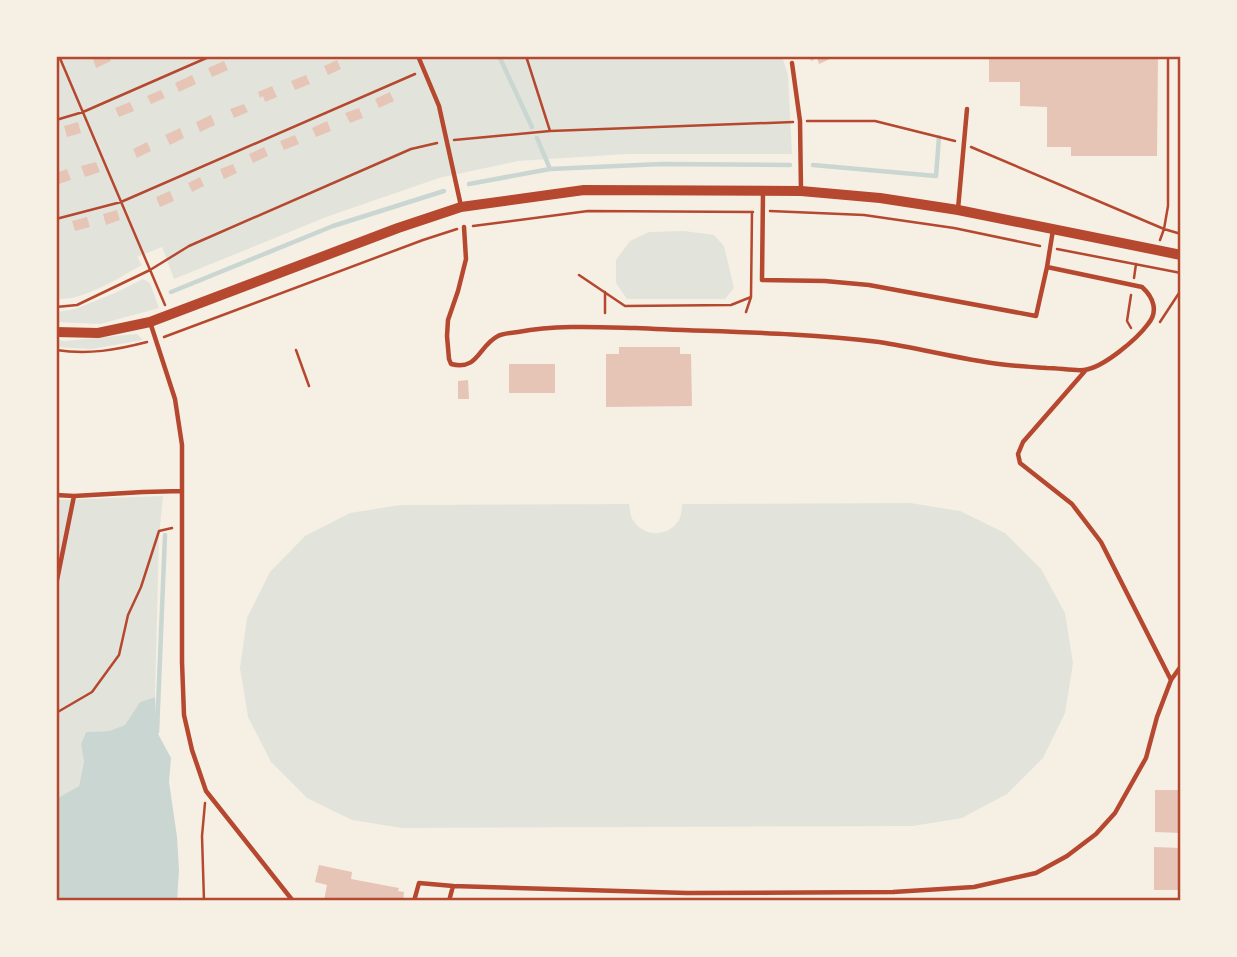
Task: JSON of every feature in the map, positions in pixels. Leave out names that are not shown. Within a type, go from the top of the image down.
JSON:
[{"type":"street","points":[[56,332],[99,333],[150,321],[461,207],[584,190],[802,191],[880,198],[958,210],[1181,255]]},
{"type":"lane","points":[[418,56],[439,106],[461,207]]},
{"type":"lane","points":[[792,63],[800,121],[802,191]]},
{"type":"lane","points":[[958,210],[967,109]]},
{"type":"lane","points":[[762,192],[762,280],[869,285],[1036,316],[1053,229]]},
{"type":"lane","points":[[464,227],[466,259],[448,320],[447,336],[449,359],[452,364],[460,366],[470,364],[486,345],[498,336],[542,328],[608,327],[807,334],[882,343],[1000,365],[1086,370],[1101,364],[1137,336],[1149,324],[1154,314],[1150,295],[1142,287],[1047,267]]},
{"type":"lane","points":[[150,321],[175,399],[182,445],[182,662],[184,715],[192,750],[206,791],[293,901]]},
{"type":"lane","points":[[1086,370],[1023,442],[1018,454],[1020,463],[1072,504],[1101,542],[1171,680]]},
{"type":"lane","points":[[56,495],[182,491]]},
{"type":"lane","points":[[56,585],[74,496]]},
{"type":"lane","points":[[414,901],[419,883],[687,893],[893,892],[974,887],[1036,873],[1067,856],[1096,834],[1115,813],[1146,758],[1171,680],[1181,666]]},
{"type":"lane","points":[[449,901],[453,886]]},
{"type":"path","points":[[60,56],[169,314]]},
{"type":"path","points":[[56,120],[83,112],[211,56]]},
{"type":"path","points":[[526,56],[550,131]]},
{"type":"path","points":[[1151,266],[1164,229],[1168,206],[1168,56]]},
{"type":"path","points":[[56,219],[121,202],[425,69]]},
{"type":"path","points":[[56,307],[76,305],[150,270],[189,246],[411,149],[448,141],[550,131],[800,121],[875,121],[964,144],[1181,234]]},
{"type":"path","points":[[56,350],[75,353],[114,350],[155,340],[464,227],[588,211],[762,211],[863,215],[954,228],[1181,273]]},
{"type":"path","points":[[746,312],[751,296],[752,212]]},
{"type":"path","points":[[1136,263],[1127,321],[1137,336]]},
{"type":"path","points":[[579,275],[625,306],[730,305],[751,296]]},
{"type":"path","points":[[605,292],[605,313]]},
{"type":"path","points":[[296,350],[309,386]]},
{"type":"path","points":[[56,713],[93,692],[119,654],[128,615],[141,587],[159,531],[182,528]]},
{"type":"path","points":[[204,901],[201,836],[206,791]]},
{"type":"shaded area","points":[[56,56],[782,56],[788,75],[792,154],[627,154],[518,161],[439,178],[329,216],[174,279],[162,247],[137,257],[142,265],[100,288],[67,299],[56,299]]},
{"type":"shaded area","points":[[684,231],[714,235],[724,246],[734,288],[725,299],[627,299],[616,283],[616,260],[630,241],[649,232]]},
{"type":"shaded area","points":[[143,279],[150,283],[159,308],[100,324],[56,322],[56,312],[75,309]]},
{"type":"shaded area","points":[[137,334],[143,340],[92,349],[56,347],[56,339],[64,341]]},
{"type":"shaded area","points":[[163,496],[159,536],[155,697],[140,702],[125,725],[109,731],[86,732],[81,744],[84,762],[79,786],[56,799],[56,500]]},
{"type":"shaded area","points":[[910,503],[960,511],[1005,533],[1041,569],[1065,613],[1073,663],[1065,713],[1043,758],[1007,794],[962,818],[913,826],[402,828],[352,820],[307,798],[271,762],[248,717],[240,668],[247,618],[270,572],[305,536],[350,513],[400,505],[629,504],[631,517],[637,526],[656,533],[674,526],[680,518],[682,504]]},
{"type":"shaded area","points":[[155,697],[157,732],[171,758],[169,782],[179,870],[177,901],[56,901],[56,799],[79,786],[84,762],[81,744],[86,732],[109,731],[125,725],[140,702]]},
{"type":"building","points":[[109,56],[111,61],[96,68],[93,59]]},
{"type":"building","points":[[809,56],[832,58],[819,64],[817,58],[811,61]]},
{"type":"building","points":[[989,56],[1158,56],[1157,156],[1071,156],[1071,147],[1047,147],[1047,107],[1020,106],[1020,82],[989,82]]},
{"type":"building","points":[[337,60],[341,69],[328,75],[324,66]]},
{"type":"building","points":[[224,61],[228,70],[212,77],[208,68]]},
{"type":"building","points":[[192,75],[196,84],[179,92],[175,83]]},
{"type":"building","points":[[306,75],[310,84],[295,90],[291,81]]},
{"type":"building","points":[[272,86],[277,97],[265,102],[258,92]]},
{"type":"building","points":[[161,90],[165,98],[151,104],[147,96]]},
{"type":"building","points":[[390,92],[394,101],[379,108],[375,99]]},
{"type":"building","points":[[130,102],[134,111],[119,117],[115,108]]},
{"type":"building","points":[[244,104],[248,112],[234,118],[230,109]]},
{"type":"building","points":[[359,108],[363,118],[350,123],[345,113]]},
{"type":"building","points":[[211,115],[215,125],[200,132],[196,122]]},
{"type":"building","points":[[327,121],[331,131],[316,137],[312,128]]},
{"type":"building","points":[[78,122],[81,133],[67,137],[64,126]]},
{"type":"building","points":[[180,128],[184,138],[170,145],[165,135]]},
{"type":"building","points":[[295,135],[299,144],[284,150],[280,141]]},
{"type":"building","points":[[147,142],[151,151],[137,158],[133,149]]},
{"type":"building","points":[[264,147],[268,156],[253,163],[249,154]]},
{"type":"building","points":[[96,162],[100,172],[85,177],[81,166]]},
{"type":"building","points":[[233,164],[237,173],[224,179],[220,169]]},
{"type":"building","points":[[67,169],[71,180],[56,185],[56,173]]},
{"type":"building","points":[[200,177],[204,186],[192,192],[188,183]]},
{"type":"building","points":[[170,191],[174,201],[160,207],[156,197]]},
{"type":"building","points":[[117,210],[120,220],[106,225],[103,214]]},
{"type":"building","points":[[87,217],[90,227],[75,231],[72,221]]},
{"type":"building","points":[[619,347],[680,347],[680,354],[691,354],[692,406],[606,407],[606,354],[619,354]]},
{"type":"building","points":[[509,364],[555,364],[555,393],[509,393]]},
{"type":"building","points":[[468,380],[469,399],[458,399],[458,381]]},
{"type":"building","points":[[1155,790],[1181,790],[1181,833],[1155,832]]},
{"type":"building","points":[[1154,847],[1181,848],[1181,890],[1154,890]]},
{"type":"building","points":[[319,865],[352,872],[351,879],[399,888],[398,891],[404,892],[403,901],[324,900],[327,885],[315,882]]},
{"type":"waterway","points":[[499,56],[532,127]]},
{"type":"waterway","points":[[813,165],[936,176],[939,137]]},
{"type":"waterway","points":[[469,184],[550,169],[537,138]]},
{"type":"waterway","points":[[550,169],[662,164],[790,165]]},
{"type":"waterway","points":[[171,292],[333,226],[444,191]]},
{"type":"waterway","points":[[157,732],[165,535]]}]
